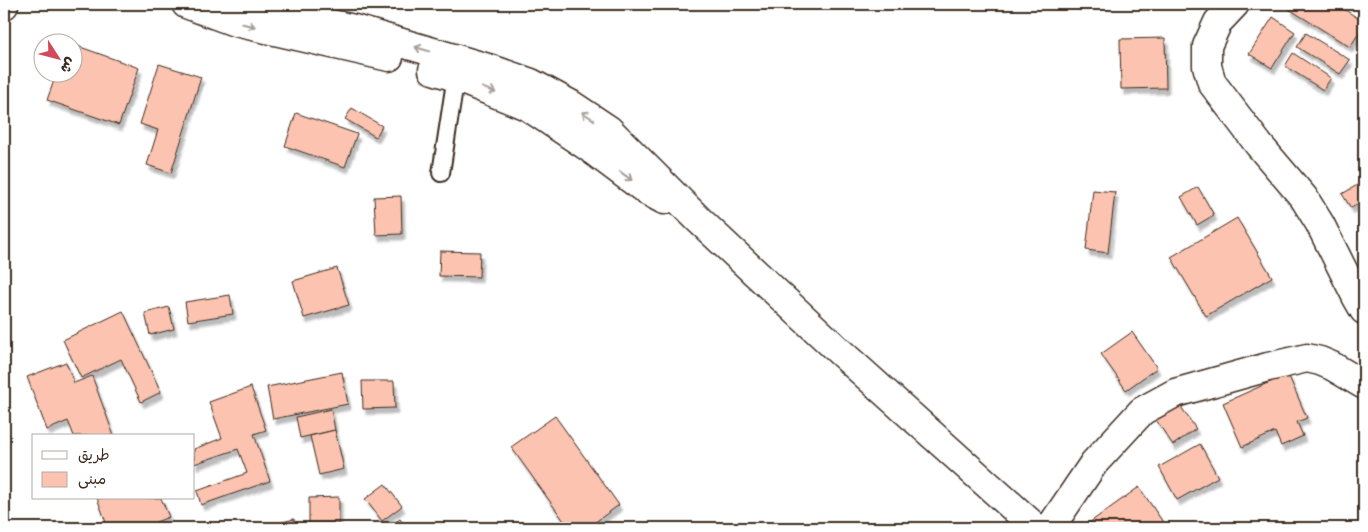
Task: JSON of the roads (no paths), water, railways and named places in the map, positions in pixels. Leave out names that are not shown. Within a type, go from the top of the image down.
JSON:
[{"type":"street","points":[[186,4],[235,22],[389,57],[457,69]]},
{"type":"street","points":[[238,4],[354,29],[457,69],[527,106],[591,149],[648,191],[700,221],[839,351],[1036,528]]},
{"type":"street","points":[[1235,4],[1218,22],[1207,46],[1207,66],[1212,83],[1258,145],[1304,198],[1320,224],[1364,310]]},
{"type":"street","points":[[1050,528],[1094,463],[1142,411],[1175,393],[1307,358],[1332,366],[1364,385]]},
{"type":"lane","points":[[441,173],[457,69]]}]
